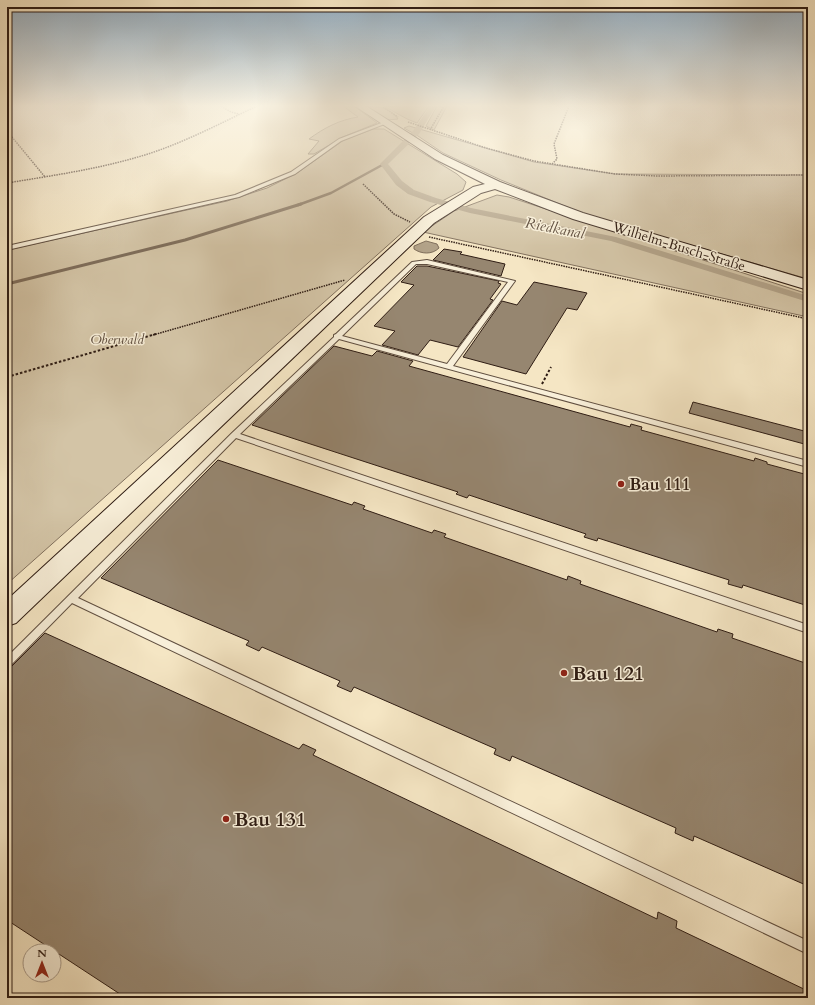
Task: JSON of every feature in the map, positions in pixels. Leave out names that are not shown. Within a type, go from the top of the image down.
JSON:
[{"type":"street","name":"Wilhelm-Busch-Straße","points":[[434,153],[470,173],[499,186],[578,216],[808,285]]},
{"type":"street","points":[[470,173],[477,190]]},
{"type":"street","points":[[7,616],[361,283],[414,229],[444,209],[477,190],[499,186]]},
{"type":"street","points":[[461,200],[499,186]]},
{"type":"lane","points":[[7,248],[237,196],[293,173],[322,153]]},
{"type":"lane","points":[[7,663],[235,435],[336,336],[414,263],[427,262],[512,281],[449,366]]},
{"type":"lane","points":[[336,336],[808,464]]},
{"type":"lane","points":[[235,435],[808,629]]},
{"type":"lane","points":[[72,599],[808,948]]},
{"type":"path","points":[[25,153],[45,177]]},
{"type":"path","points":[[7,183],[80,171],[140,157],[151,153]]},
{"type":"path","points":[[506,153],[552,164],[615,174],[657,176],[808,175]]},
{"type":"path","points":[[552,164],[557,159],[556,153]]},
{"type":"path","points":[[362,184],[394,214],[414,229],[808,319]]},
{"type":"path","points":[[7,377],[337,281],[345,280],[361,283]]},
{"type":"path","points":[[538,390],[551,367]]},
{"type":"green space","name":"Oberwald","points":[[326,153],[423,153],[457,174],[466,182],[463,190],[431,207],[7,584],[7,250],[227,201],[267,188],[297,173]]},
{"type":"green space","points":[[443,153],[502,153],[534,162],[615,174],[808,175],[808,279],[587,215],[501,180]]},
{"type":"green space","points":[[497,195],[509,197],[808,294],[808,317],[423,232],[454,211]]},
{"type":"shaded area","points":[[426,241],[437,244],[439,248],[430,253],[420,252],[414,249],[414,246]]},
{"type":"building","points":[[444,249],[462,252],[460,254],[505,264],[501,276],[433,260]]},
{"type":"building","points":[[417,266],[427,266],[499,281],[498,283],[501,284],[490,299],[493,300],[458,347],[430,340],[418,355],[382,345],[395,331],[374,326],[414,285],[401,282]]},
{"type":"building","points":[[534,282],[587,293],[577,310],[567,308],[526,374],[463,357],[502,301],[517,305]]},
{"type":"building","name":"Bau 111","points":[[334,346],[372,356],[377,351],[413,361],[409,366],[630,427],[631,424],[642,427],[641,430],[754,461],[755,458],[767,462],[767,464],[808,475],[808,606],[743,585],[742,588],[728,584],[729,580],[598,538],[597,541],[584,537],[586,534],[469,495],[467,498],[456,494],[458,492],[252,425]]},
{"type":"building","points":[[693,402],[808,432],[808,445],[689,413]]},
{"type":"building","name":"Bau 121","points":[[218,460],[352,505],[354,502],[365,506],[363,509],[432,533],[434,530],[446,534],[444,537],[567,580],[568,576],[581,581],[580,584],[717,632],[718,629],[733,634],[732,638],[808,664],[808,886],[694,836],[693,841],[675,833],[676,828],[512,756],[510,761],[494,754],[496,749],[354,687],[351,692],[337,686],[340,681],[262,647],[259,651],[246,645],[249,641],[101,578]]},
{"type":"building","name":"Bau 131","points":[[45,633],[299,749],[303,744],[316,750],[313,755],[657,919],[658,912],[677,921],[676,928],[808,991],[808,998],[126,998],[62,956],[62,943],[42,943],[7,920],[7,668],[11,667]]},
{"type":"waterway","name":"Riedkanal","points":[[395,153],[384,164],[399,183],[411,192],[433,200],[470,210],[613,239],[808,299]]},
{"type":"waterway","points":[[299,205],[331,193],[384,164]]},
{"type":"waterway","points":[[7,284],[185,240],[299,205]]},
{"type":"place","name":"Bau 111","points":[[621,484]]},
{"type":"place","name":"Bau 121","points":[[564,673]]},
{"type":"place","name":"Bau 131","points":[[226,819]]}]
